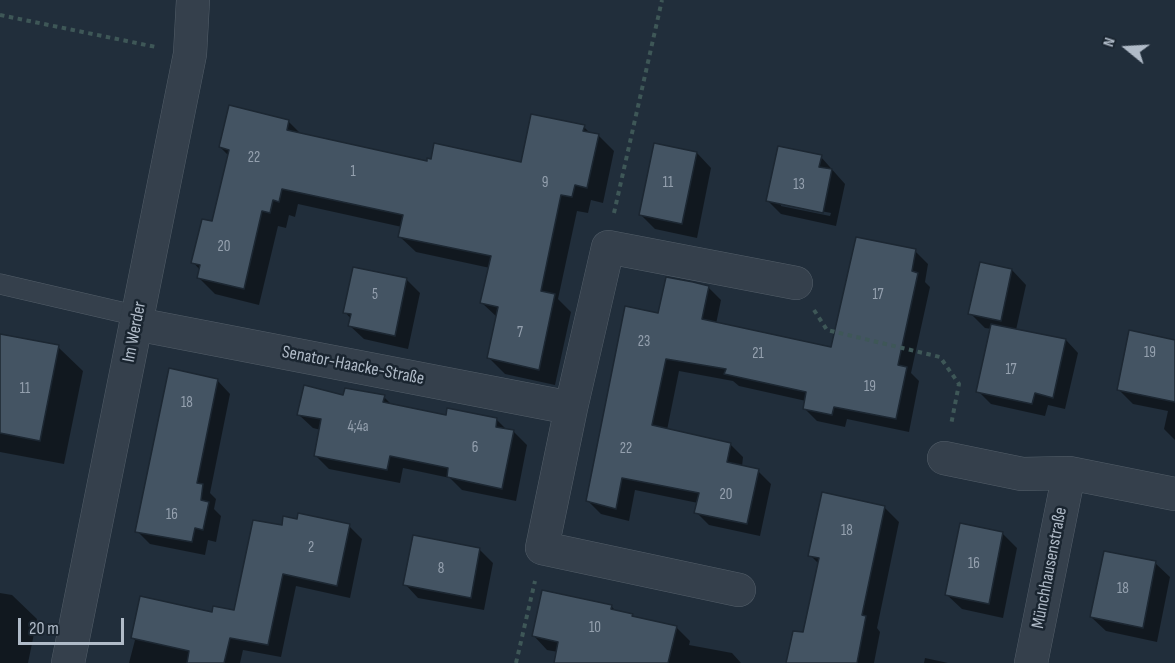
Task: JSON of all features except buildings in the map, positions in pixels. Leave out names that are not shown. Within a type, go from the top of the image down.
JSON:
[{"type":"street","name":"Im Werder","points":[[68,663],[189,54],[193,0]]},
{"type":"street","points":[[739,590],[542,548],[570,408],[608,247],[796,284]]},
{"type":"street","name":"Senator-Haacke-Straße","points":[[137,320],[570,408]]},
{"type":"street","points":[[944,458],[1022,474],[1069,473],[1175,494]]},
{"type":"street","name":"Münchhausenstraße","points":[[1031,663],[1069,473]]},
{"type":"lane","points":[[0,284],[137,320]]},
{"type":"path","points":[[608,247],[662,0]]},
{"type":"path","points":[[0,15],[189,54]]},
{"type":"path","points":[[796,284],[827,330],[940,357],[959,384],[944,458]]},
{"type":"path","points":[[516,663],[542,548]]}]
